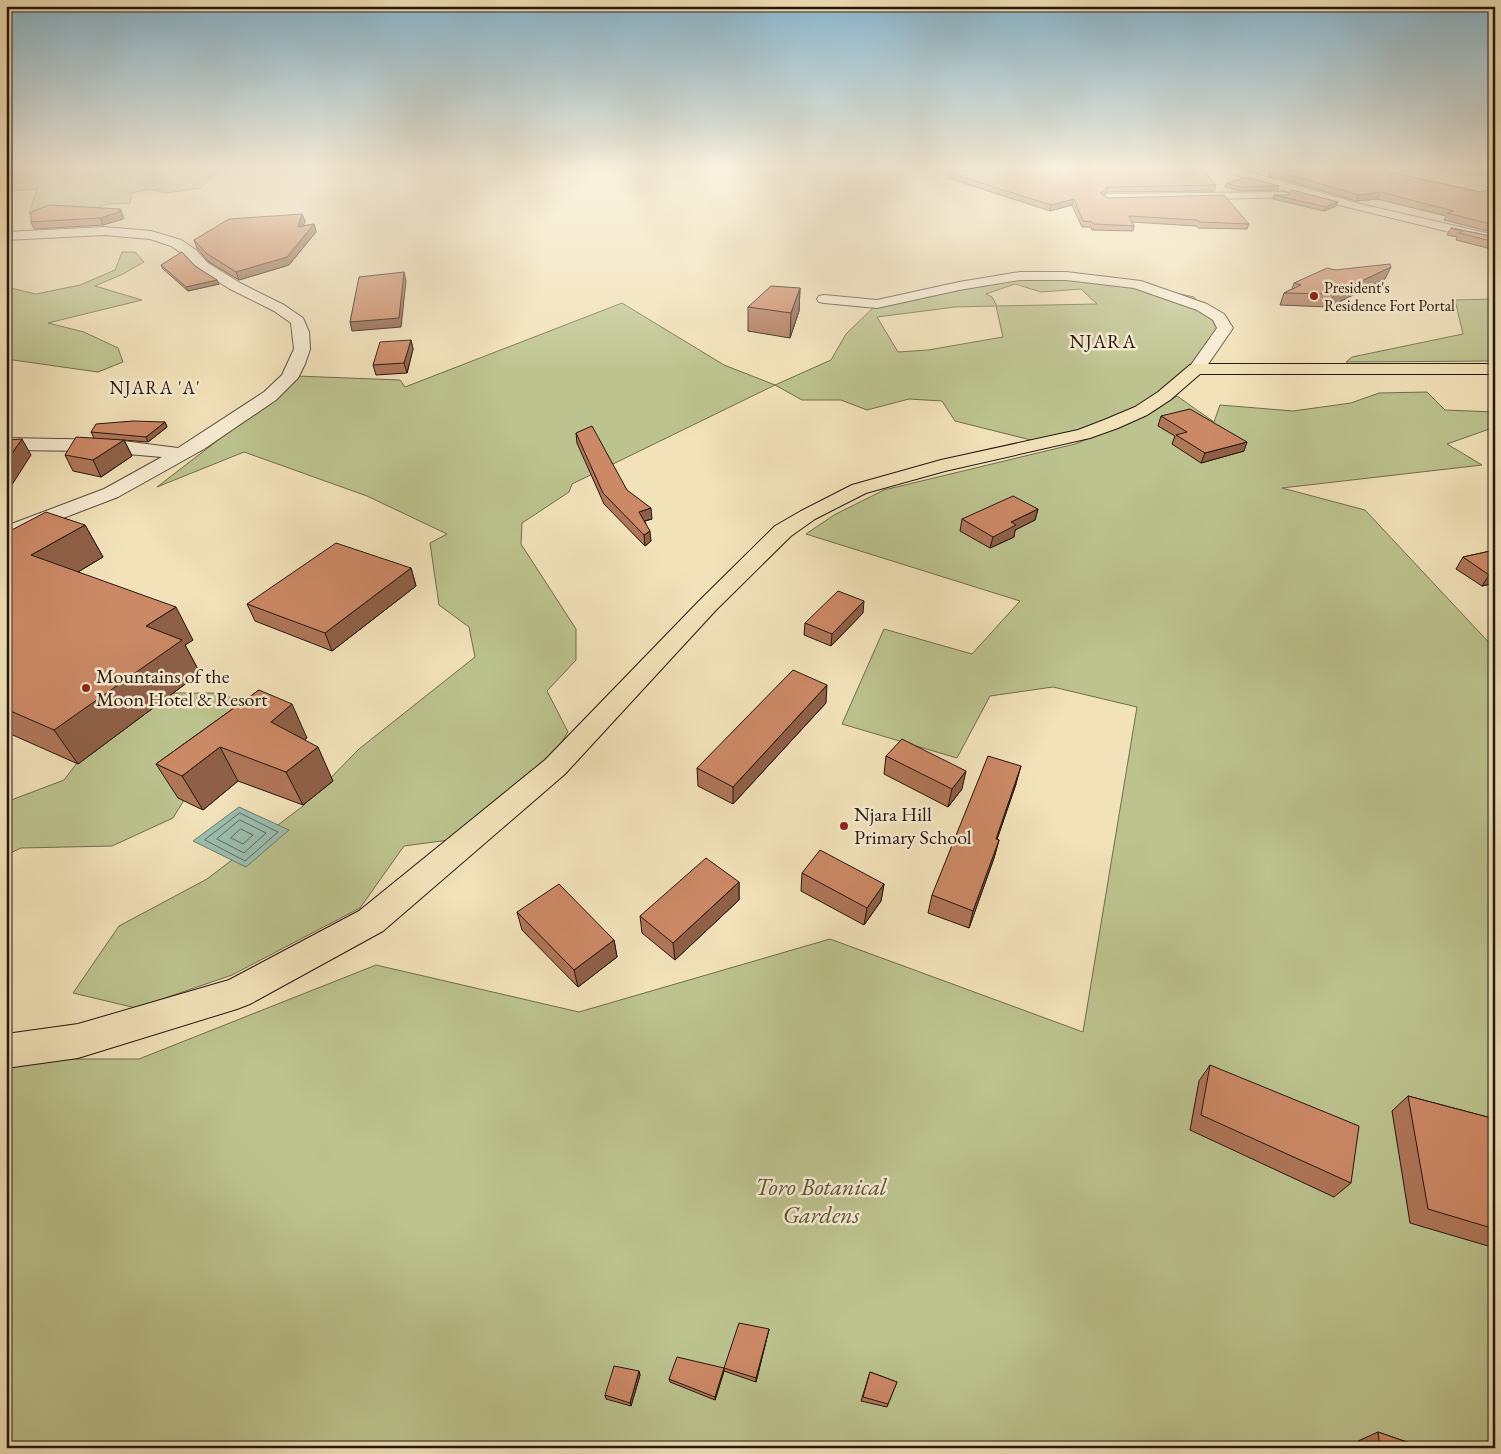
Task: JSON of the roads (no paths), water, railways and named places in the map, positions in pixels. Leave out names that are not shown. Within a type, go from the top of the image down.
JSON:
[{"type":"main road","points":[[6,1051],[78,1041],[237,993],[371,921],[555,767],[708,606],[783,531],[815,511],[859,489],[941,466],[1083,434],[1112,424],[1141,411],[1164,396],[1196,369],[1495,369]]},
{"type":"street","points":[[6,236],[28,235]]},
{"type":"street","points":[[6,534],[111,493],[180,454],[270,396],[289,378],[297,364],[302,349],[302,332],[298,321],[279,308],[235,286],[203,266],[191,253],[176,243],[149,235]]},
{"type":"street","points":[[1478,235],[1495,239]]},
{"type":"street","points":[[824,299],[877,304],[959,286],[1020,276],[1066,276],[1136,284],[1202,307],[1219,317],[1224,324],[1225,328],[1196,369]]},
{"type":"street","points":[[6,444],[108,444],[149,448],[180,454]]},
{"type":"water","points":[[239,807],[289,830],[246,867],[193,841]]},
{"type":"place","name":"President's Residence Fort Portal","points":[[1314,296]]},
{"type":"place","name":"Mountains of the Moon Hotel & Resort","points":[[86,688]]},
{"type":"place","name":"Njara Hill Primary School","points":[[844,826]]},
{"type":"district","name":"NJARA","points":[[1103,341]]},
{"type":"district","name":"NJARA 'A'","points":[[155,387]]},
{"type":"park label","name":"Toro Botanical Gardens","points":[[821,1200]]}]
